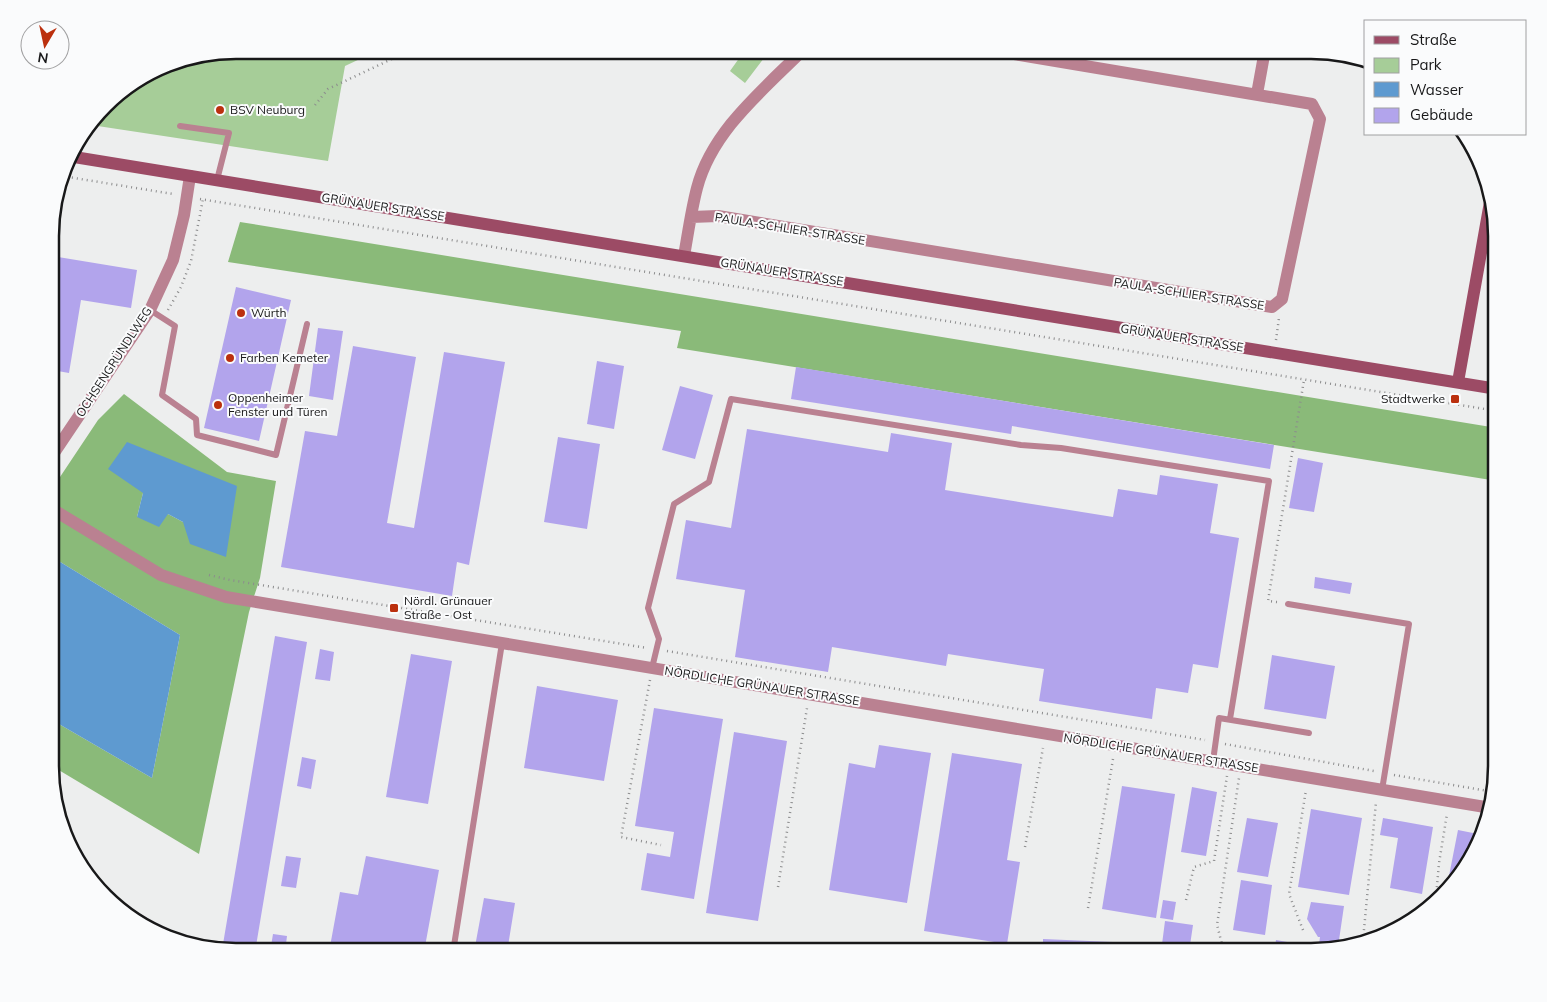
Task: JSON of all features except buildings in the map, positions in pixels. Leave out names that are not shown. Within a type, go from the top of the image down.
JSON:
[{"type":"street","points":[[684,256],[697,188],[708,160],[728,126],[793,59]]},
{"type":"street","name":"PAULA-SCHLIER-STRASSE","points":[[691,217],[718,216],[1272,307],[1282,299],[1320,119],[1312,104],[1057,59]]},
{"type":"street","points":[[1257,94],[1263,59]]},
{"type":"street","name":"GRÜNAUER STRASSE","points":[[77,157],[1273,354],[1488,387]]},
{"type":"street","name":"OCHSENGRÜNDLWEG","points":[[59,446],[150,310],[173,260],[184,215],[190,176]]},
{"type":"street","points":[[1458,382],[1488,229]]},
{"type":"street","name":"NÖRDLICHE GRÜNAUER STRASSE","points":[[59,513],[161,575],[226,597],[1483,807]]},
{"type":"lane","points":[[180,126],[229,133],[217,180]]},
{"type":"lane","points":[[150,310],[175,326],[162,395],[196,419],[198,435],[276,455],[307,324]]},
{"type":"lane","points":[[652,668],[659,639],[648,608],[674,504],[709,482],[731,399],[1020,445],[1061,448],[1269,481],[1230,719]]},
{"type":"lane","points":[[1288,604],[1409,624],[1385,773],[1380,789]]},
{"type":"lane","points":[[454,943],[502,643]]},
{"type":"lane","points":[[1213,761],[1220,718],[1309,733]]},
{"type":"path","points":[[315,105],[328,89],[392,59]]},
{"type":"path","points":[[69,177],[1488,410]]},
{"type":"path","points":[[1273,354],[1282,299]]},
{"type":"path","points":[[1288,604],[1268,601],[1304,380]]},
{"type":"path","points":[[201,573],[239,581],[1216,742],[1487,791]]},
{"type":"path","points":[[652,668],[621,837],[661,845]]},
{"type":"path","points":[[778,887],[809,694]]},
{"type":"path","points":[[1025,847],[1045,733]]},
{"type":"path","points":[[1088,908],[1115,745]]},
{"type":"path","points":[[1186,900],[1194,866],[1214,861],[1235,765]]},
{"type":"path","points":[[1222,943],[1217,925],[1235,765]]},
{"type":"path","points":[[1303,930],[1289,894],[1308,777]]},
{"type":"path","points":[[1363,935],[1372,832],[1380,789]]},
{"type":"path","points":[[1436,891],[1438,863],[1450,801]]},
{"type":"green space","name":"BSV Neuburg","points":[[224,59],[360,59],[345,66],[328,161],[97,126],[128,95],[147,82],[168,72],[201,62]]},
{"type":"green space","points":[[739,59],[763,59],[745,83],[730,71]]},
{"type":"green space","points":[[240,222],[1488,427],[1488,480],[677,348],[681,331],[228,262]]},
{"type":"green space","points":[[124,394],[227,472],[276,481],[260,578],[249,612],[199,854],[59,770],[59,724],[152,778],[180,635],[59,561],[59,478],[98,420]],"holes":[[[237,486],[183,522],[168,514],[137,517],[143,493]]]},
{"type":"water","points":[[127,442],[237,486],[226,557],[190,544],[183,522],[168,514],[159,527],[137,517],[143,493],[108,469]]},
{"type":"water","points":[[59,561],[180,635],[152,778],[59,724]]},
{"type":"place","name":"BSV Neuburg","points":[[220,110]]},
{"type":"place","name":"Würth","points":[[241,313]]},
{"type":"place","name":"Farben Kemeter","points":[[230,358]]},
{"type":"place","name":"Stadtwerke","points":[[1455,399]]},
{"type":"place","name":"Oppenheimer Fenster und Türen","points":[[218,405]]},
{"type":"place","name":"Nördl. Grünauer Straße - Ost","points":[[394,608]]}]
